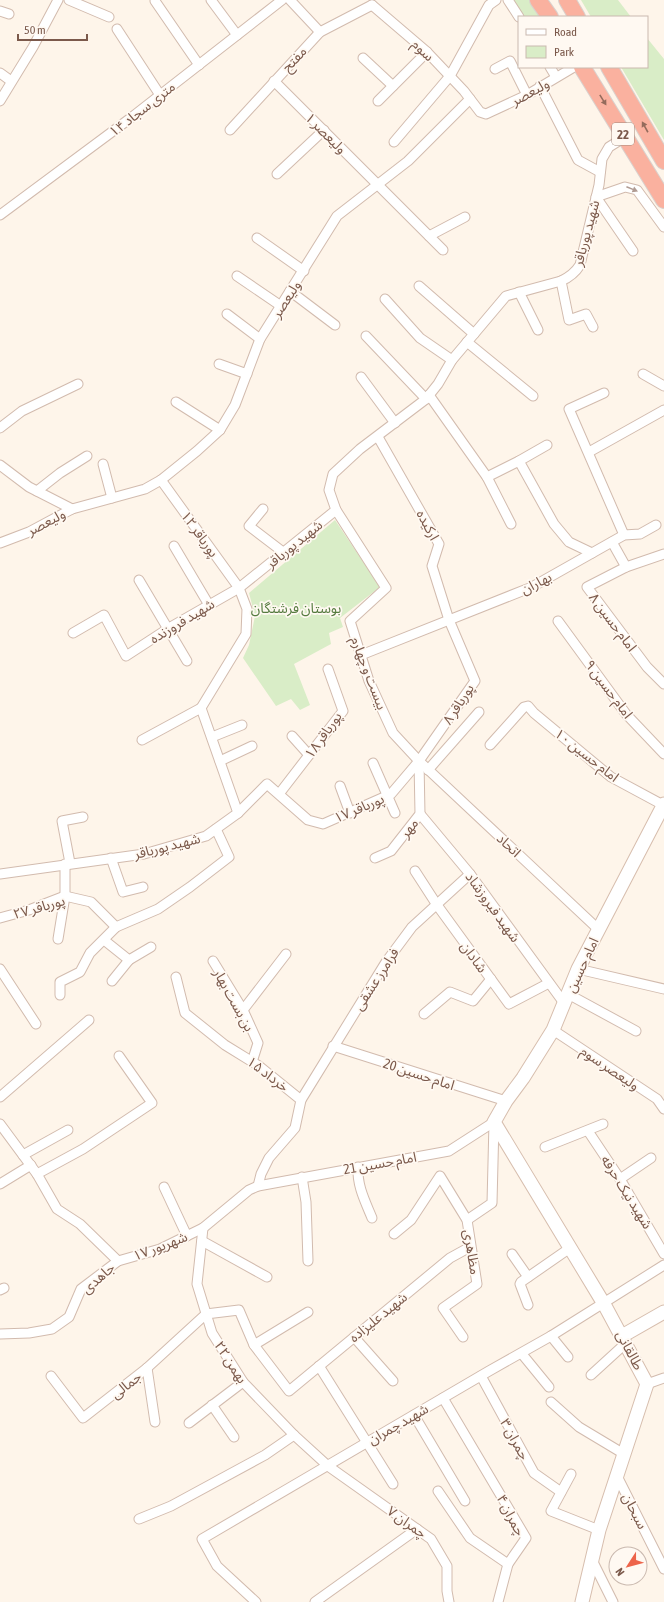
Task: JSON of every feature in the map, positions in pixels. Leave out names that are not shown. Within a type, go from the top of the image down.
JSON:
[{"type":"highway","points":[[538,0],[549,16]]},
{"type":"highway","points":[[544,0],[550,16]]},
{"type":"highway","points":[[566,0],[576,16]]},
{"type":"highway","name":"22","points":[[583,68],[664,200]]},
{"type":"highway","name":"22","points":[[610,68],[664,161]]},
{"type":"street","points":[[0,101],[33,47],[58,0]]},
{"type":"street","points":[[69,0],[109,17]]},
{"type":"street","points":[[211,0],[237,35]]},
{"type":"street","name":"۱۴ متری سجاد","points":[[0,215],[160,95],[282,0]]},
{"type":"street","points":[[290,0],[320,32]]},
{"type":"street","points":[[394,142],[450,76],[489,5],[496,0]]},
{"type":"street","points":[[508,0],[518,16]]},
{"type":"street","points":[[155,1],[199,65]]},
{"type":"street","name":"مفتح","points":[[230,130],[320,32],[372,3]]},
{"type":"street","name":"سوم","points":[[372,3],[427,52],[470,99]]},
{"type":"street","points":[[117,29],[160,95]]},
{"type":"street","points":[[378,101],[427,52]]},
{"type":"street","points":[[363,58],[393,86]]},
{"type":"street","points":[[495,69],[510,62],[527,95]]},
{"type":"street","points":[[551,68],[556,77]]},
{"type":"street","name":"ولیعصر","points":[[0,543],[29,532],[72,509],[145,489],[161,480],[197,451],[220,430],[235,405],[260,339],[304,271],[337,216],[379,185],[408,161],[470,99],[480,112],[486,114],[527,95],[572,68]]},
{"type":"street","points":[[0,73],[12,81]]},
{"type":"street","name":"ولیعصر ۱","points":[[274,81],[443,250]]},
{"type":"street","points":[[540,86],[578,160],[600,172]]},
{"type":"street","points":[[277,174],[324,130]]},
{"type":"street","name":"شهید پورباقر","points":[[239,588],[336,510],[329,490],[333,474],[360,449],[378,437],[427,397],[438,384],[452,360],[506,296],[540,288],[561,281],[576,272],[580,265],[596,197],[602,160],[609,147],[625,137]]},
{"type":"street","points":[[633,251],[596,197],[625,186],[637,190],[664,226]]},
{"type":"street","points":[[429,236],[465,217]]},
{"type":"street","points":[[257,238],[304,271]]},
{"type":"street","points":[[237,276],[281,306]]},
{"type":"street","points":[[561,281],[569,320],[586,314],[593,327]]},
{"type":"street","points":[[419,286],[474,334]]},
{"type":"street","points":[[290,291],[335,325]]},
{"type":"street","points":[[518,292],[538,330]]},
{"type":"street","points":[[385,298],[420,338],[452,360]]},
{"type":"street","points":[[227,314],[260,339]]},
{"type":"street","points":[[366,336],[427,397],[487,477],[511,524]]},
{"type":"street","points":[[467,342],[533,396]]},
{"type":"street","points":[[219,364],[247,374]]},
{"type":"street","points":[[643,374],[664,386]]},
{"type":"street","points":[[361,377],[396,423]]},
{"type":"street","points":[[0,428],[22,411],[78,384]]},
{"type":"street","points":[[604,393],[569,409],[624,535],[640,534],[656,525]]},
{"type":"street","points":[[176,402],[220,430]]},
{"type":"street","points":[[589,452],[664,410]]},
{"type":"street","name":"ارکیده","points":[[378,437],[439,544],[432,566],[449,620]]},
{"type":"street","points":[[487,477],[547,445]]},
{"type":"street","points":[[37,491],[60,473],[87,456]]},
{"type":"street","points":[[519,461],[554,524],[568,542],[592,553]]},
{"type":"street","points":[[103,464],[112,498]]},
{"type":"street","points":[[0,465],[29,487],[72,509]]},
{"type":"street","name":"پورباقر ۱۲","points":[[161,480],[239,588]]},
{"type":"street","points":[[263,509],[248,526],[284,552]]},
{"type":"street","name":"بیست و چهارم","points":[[336,510],[386,588],[350,621],[369,681],[394,733],[419,762]]},
{"type":"street","name":"بهاران","points":[[361,655],[532,587],[624,535]]},
{"type":"street","points":[[612,542],[626,567]]},
{"type":"street","points":[[174,546],[209,605]]},
{"type":"street","name":"امام حسین ۸","points":[[664,554],[626,567],[587,587],[647,667],[664,684]]},
{"type":"street","points":[[139,580],[169,628],[187,661]]},
{"type":"street","points":[[142,740],[201,708],[246,634],[247,609],[239,588]]},
{"type":"street","name":"شهید فروزنده","points":[[73,633],[104,615],[126,656],[169,628],[239,588]]},
{"type":"street","name":"پورباقر ۸","points":[[419,762],[475,681],[449,620]]},
{"type":"street","name":"امام حسین ۹","points":[[558,621],[626,714],[664,754]]},
{"type":"street","name":"پورباقر ۱۸","points":[[279,794],[342,711],[328,669]]},
{"type":"street","name":"امام حسین ۱۰","points":[[490,745],[524,707],[528,706],[534,713],[611,777],[664,806]]},
{"type":"street","points":[[201,708],[238,813]]},
{"type":"street","points":[[428,770],[479,712]]},
{"type":"street","points":[[212,737],[242,725]]},
{"type":"street","points":[[292,736],[309,755]]},
{"type":"street","points":[[220,761],[252,746]]},
{"type":"street","name":"اتحاد","points":[[419,762],[598,929]]},
{"type":"street","name":"پورباقر ۱۷","points":[[238,813],[267,784],[308,820],[323,824],[392,794],[419,762]]},
{"type":"street","name":"مهر","points":[[375,858],[391,850],[420,814],[419,762]]},
{"type":"street","points":[[372,763],[395,813]]},
{"type":"street","points":[[340,786],[350,813]]},
{"type":"street","name":"امام حسین","points":[[494,1122],[506,1101],[523,1078],[553,1030],[578,969],[664,806]]},
{"type":"street","name":"شهید پورباقر","points":[[0,874],[158,850],[206,836],[238,813]]},
{"type":"street","name":"شهید فیروزشاد","points":[[420,814],[470,874],[549,983],[566,998]]},
{"type":"street","points":[[58,939],[65,896],[68,864],[62,821],[83,817]]},
{"type":"street","points":[[60,995],[60,982],[80,972],[90,953],[116,927],[158,909],[229,857],[216,829]]},
{"type":"street","points":[[111,858],[123,892],[143,887]]},
{"type":"street","name":"شادان","points":[[415,871],[437,905],[509,1004],[549,983]]},
{"type":"street","name":"فرامرز عشقی","points":[[301,1100],[386,962],[412,927],[470,874]]},
{"type":"street","name":"پورباقر ۲۷","points":[[0,918],[29,910],[65,896],[91,902],[116,927]]},
{"type":"street","points":[[104,940],[129,960]]},
{"type":"street","points":[[112,981],[129,960],[151,947]]},
{"type":"street","points":[[243,1010],[286,954]]},
{"type":"street","name":"بن بست بهار","points":[[212,961],[243,1010],[258,1043],[252,1062]]},
{"type":"street","points":[[0,969],[36,1024]]},
{"type":"street","points":[[578,969],[664,989]]},
{"type":"street","name":"۱۵ خرداد","points":[[176,977],[185,1013],[225,1045],[252,1062],[301,1100],[295,1128],[269,1158],[261,1174],[258,1186]]},
{"type":"street","points":[[424,1014],[450,992],[473,1002],[491,979]]},
{"type":"street","points":[[566,998],[636,1031]]},
{"type":"street","points":[[0,1097],[89,1020]]},
{"type":"street","name":"ولیعصر سوم","points":[[553,1030],[660,1096],[664,1108]]},
{"type":"street","name":"امام حسین 20","points":[[333,1046],[506,1101]]},
{"type":"street","points":[[37,1174],[82,1149],[152,1103],[119,1056]]},
{"type":"street","points":[[467,1220],[492,1203],[494,1122]]},
{"type":"street","name":"امام حسین 21","points":[[258,1186],[449,1151],[494,1122]]},
{"type":"street","name":"طالقانی","points":[[494,1122],[604,1304],[647,1384],[599,1530],[582,1602]]},
{"type":"street","name":"۱۷ شهریور","points":[[0,1124],[37,1174],[57,1209],[80,1224],[118,1261],[160,1249],[203,1228],[249,1190],[258,1186]]},
{"type":"street","points":[[545,1147],[588,1132],[603,1124]]},
{"type":"street","points":[[23,1155],[68,1130]]},
{"type":"street","name":"شهید نیک حرفه","points":[[588,1132],[620,1179],[664,1254]]},
{"type":"street","points":[[620,1179],[651,1158]]},
{"type":"street","points":[[0,1184],[31,1166]]},
{"type":"street","points":[[358,1167],[361,1192],[372,1218]]},
{"type":"street","name":"مظاهری","points":[[394,1234],[411,1220],[440,1176],[467,1220],[470,1247],[477,1284],[443,1308],[463,1337]]},
{"type":"street","points":[[302,1177],[306,1202],[308,1261]]},
{"type":"street","points":[[164,1187],[187,1236]]},
{"type":"street","name":"۲۲ بهمن","points":[[203,1228],[197,1284],[212,1333],[243,1382],[294,1435],[328,1466]]},
{"type":"street","points":[[202,1241],[267,1277]]},
{"type":"street","name":"شهید علیزاده","points":[[254,1345],[289,1390],[450,1258],[470,1247]]},
{"type":"street","points":[[528,1305],[520,1284],[570,1248]]},
{"type":"street","points":[[512,1254],[528,1277]]},
{"type":"street","name":"جاهدی","points":[[0,1334],[29,1333],[52,1329],[69,1316],[81,1289],[118,1261]]},
{"type":"street","name":"شهید چمران","points":[[256,1602],[218,1566],[202,1539],[481,1376],[522,1354],[664,1265]]},
{"type":"street","points":[[206,1314],[239,1310],[254,1345],[308,1312]]},
{"type":"street","points":[[591,1375],[624,1340],[664,1312]]},
{"type":"street","name":"جمالی","points":[[51,1376],[83,1418],[147,1368],[206,1314]]},
{"type":"street","points":[[551,1336],[568,1357]]},
{"type":"street","points":[[354,1337],[393,1380]]},
{"type":"street","points":[[522,1354],[549,1387]]},
{"type":"street","points":[[319,1366],[393,1484]]},
{"type":"street","points":[[147,1368],[155,1422]]},
{"type":"street","name":"چمران ۳","points":[[481,1376],[534,1473],[561,1492]]},
{"type":"street","points":[[647,1384],[664,1378]]},
{"type":"street","points":[[189,1423],[243,1382]]},
{"type":"street","name":"چمران ۴","points":[[443,1398],[526,1538],[508,1564]]},
{"type":"street","points":[[551,1402],[579,1427],[624,1454]]},
{"type":"street","points":[[212,1405],[234,1438]]},
{"type":"street","points":[[414,1415],[465,1501]]},
{"type":"street","points":[[139,1518],[171,1506],[265,1456],[294,1435]]},
{"type":"street","name":"چمران ۷","points":[[328,1466],[431,1539],[447,1566],[447,1591],[450,1602]]},
{"type":"street","points":[[571,1474],[551,1512],[599,1530]]},
{"type":"street","name":"سبحان","points":[[617,1476],[664,1568]]},
{"type":"street","points":[[438,1491],[470,1538],[508,1564],[498,1602]]},
{"type":"street","points":[[315,1602],[417,1530]]},
{"type":"street","points":[[592,1560],[613,1602]]},
{"type":"green space","points":[[509,0],[533,0],[543,16],[519,16]]},
{"type":"green space","points":[[581,0],[618,0],[630,16],[590,16]]},
{"type":"green space","points":[[648,39],[664,59],[664,140],[622,68],[648,68]]},
{"type":"green space","name":"بوستان فرشتگان","points":[[335,520],[380,587],[340,618],[343,627],[329,633],[331,644],[294,664],[310,705],[300,710],[291,699],[276,706],[243,658],[249,645],[255,616],[249,593]]}]
